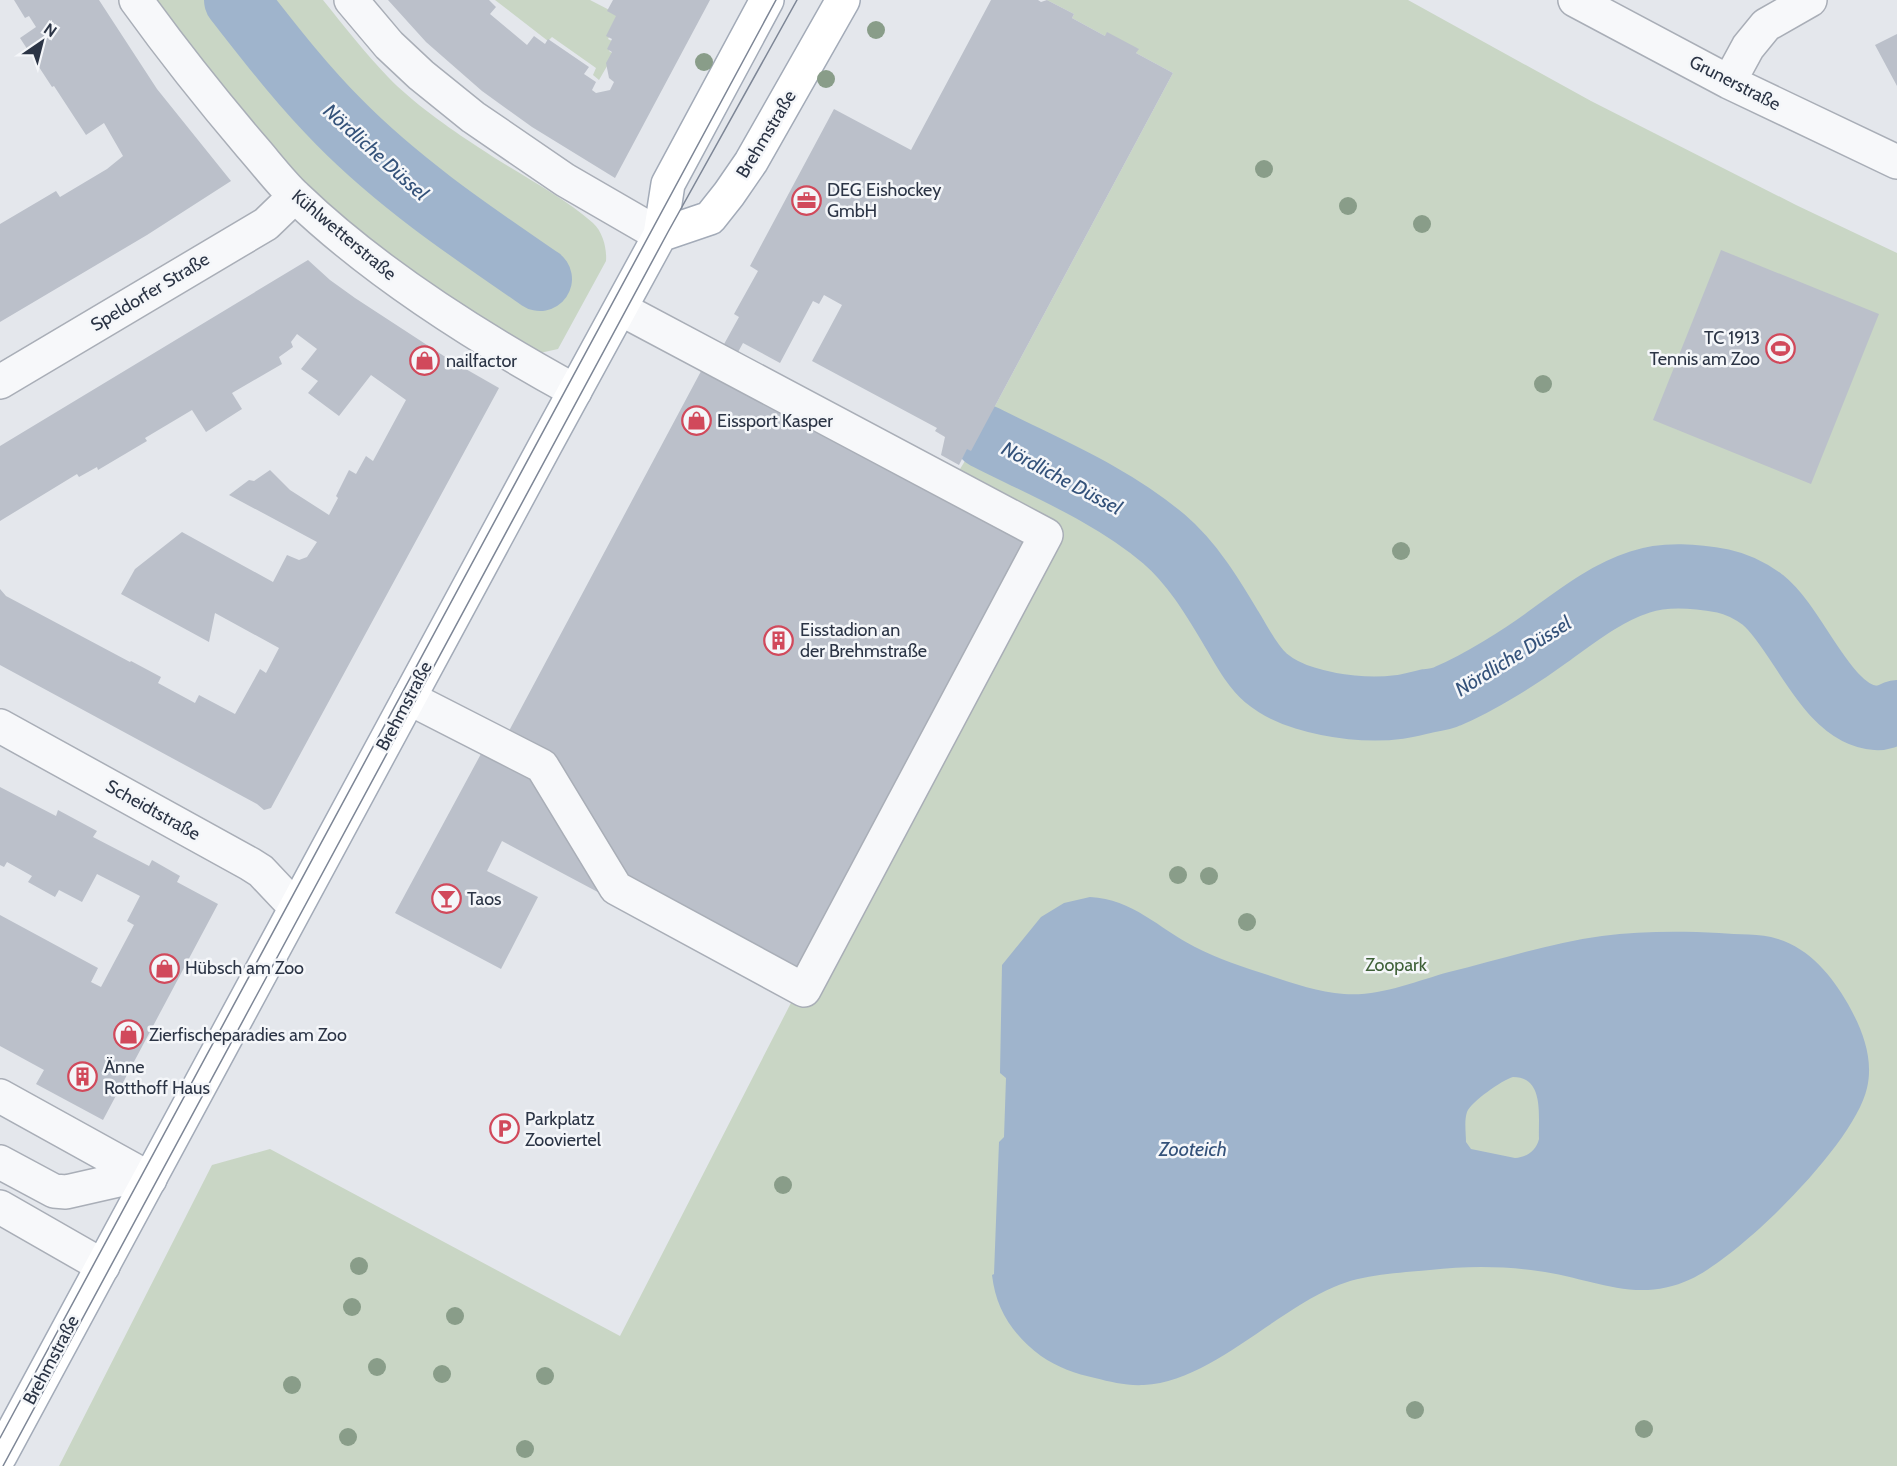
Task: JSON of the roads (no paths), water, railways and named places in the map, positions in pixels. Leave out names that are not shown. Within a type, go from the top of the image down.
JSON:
[{"type":"main road","name":"Brehmstraße","points":[[0,1456],[660,235],[668,184],[767,0]]},
{"type":"main road","name":"Brehmstraße","points":[[660,235],[710,218],[729,194],[752,162],[843,0]]},
{"type":"street","name":"Kühlwetterstraße","points":[[136,0],[214,103],[295,196],[347,241],[405,286],[506,351],[575,391]]},
{"type":"street","points":[[351,0],[389,45],[421,75],[473,117],[565,180],[660,235]]},
{"type":"street","name":"Grunerstraße","points":[[1575,0],[1729,82],[1897,162]]},
{"type":"street","points":[[1729,82],[1748,47],[1766,25],[1810,0]]},
{"type":"street","name":"Speldorfer Straße","points":[[0,382],[266,224],[295,196]]},
{"type":"street","points":[[409,698],[542,766],[616,888],[804,990],[1046,535],[621,309]]},
{"type":"street","name":"Scheidtstraße","points":[[0,726],[250,864],[261,871],[296,907]]},
{"type":"street","points":[[0,1096],[150,1179]]},
{"type":"street","points":[[0,1162],[54,1191],[61,1198],[85,1247],[103,1266]]},
{"type":"street","points":[[54,1191],[66,1192],[132,1177],[150,1179]]},
{"type":"street","points":[[0,1207],[103,1266]]},
{"type":"water","name":"Zooteich","points":[[1090,897],[1119,903],[1195,947],[1222,959],[1306,987],[1344,994],[1384,991],[1544,947],[1602,936],[1631,933],[1705,932],[1771,937],[1800,949],[1810,957],[1842,994],[1858,1023],[1868,1055],[1867,1088],[1858,1111],[1842,1138],[1794,1195],[1738,1247],[1691,1279],[1652,1290],[1633,1290],[1558,1274],[1498,1267],[1444,1269],[1369,1277],[1345,1283],[1311,1298],[1193,1372],[1168,1381],[1144,1385],[1107,1381],[1060,1367],[1031,1348],[1014,1330],[1002,1310],[992,1275],[994,1274],[999,1142],[1004,1137],[1006,1078],[1000,1073],[1002,965],[1041,917],[1064,903]],"holes":[[[1513,1077],[1523,1079],[1530,1084],[1538,1100],[1539,1139],[1536,1147],[1527,1155],[1515,1158],[1471,1149],[1466,1142],[1467,1112],[1480,1097],[1502,1082]]]},
{"type":"waterway","name":"Nördliche Düssel","points":[[236,0],[312,93],[362,144],[436,205],[540,279]]},
{"type":"waterway","name":"Nördliche Düssel","points":[[985,437],[1100,495],[1144,523],[1164,539],[1201,580],[1261,673],[1279,687],[1305,698],[1340,706],[1376,709],[1402,707],[1443,698],[1500,669],[1593,605],[1616,592],[1650,579],[1681,576],[1723,581],[1754,594],[1776,613],[1814,669],[1842,702],[1858,713],[1876,718],[1897,712]]},
{"type":"tram line","points":[[0,1438],[776,0]]},
{"type":"tram line","points":[[3,1466],[668,232],[797,0]]},
{"type":"place","name":"DEG Eishockey GmbH","points":[[806,200]]},
{"type":"place","name":"TC 1913 Tennis am Zoo","points":[[1781,348]]},
{"type":"place","name":"nailfactor","points":[[425,361]]},
{"type":"place","name":"Eissport Kasper","points":[[696,421]]},
{"type":"place","name":"Eisstadion an der Brehmstraße","points":[[779,640]]},
{"type":"place","name":"Taos","points":[[446,899]]},
{"type":"place","name":"Hübsch am Zoo","points":[[164,968]]},
{"type":"place","name":"Zierfischeparadies am Zoo","points":[[128,1035]]},
{"type":"place","name":"Änne Rotthoff Haus","points":[[83,1077]]},
{"type":"place","name":"Parkplatz Zooviertel","points":[[504,1129]]},
{"type":"park label","name":"Zoopark","points":[[1396,965]]}]
